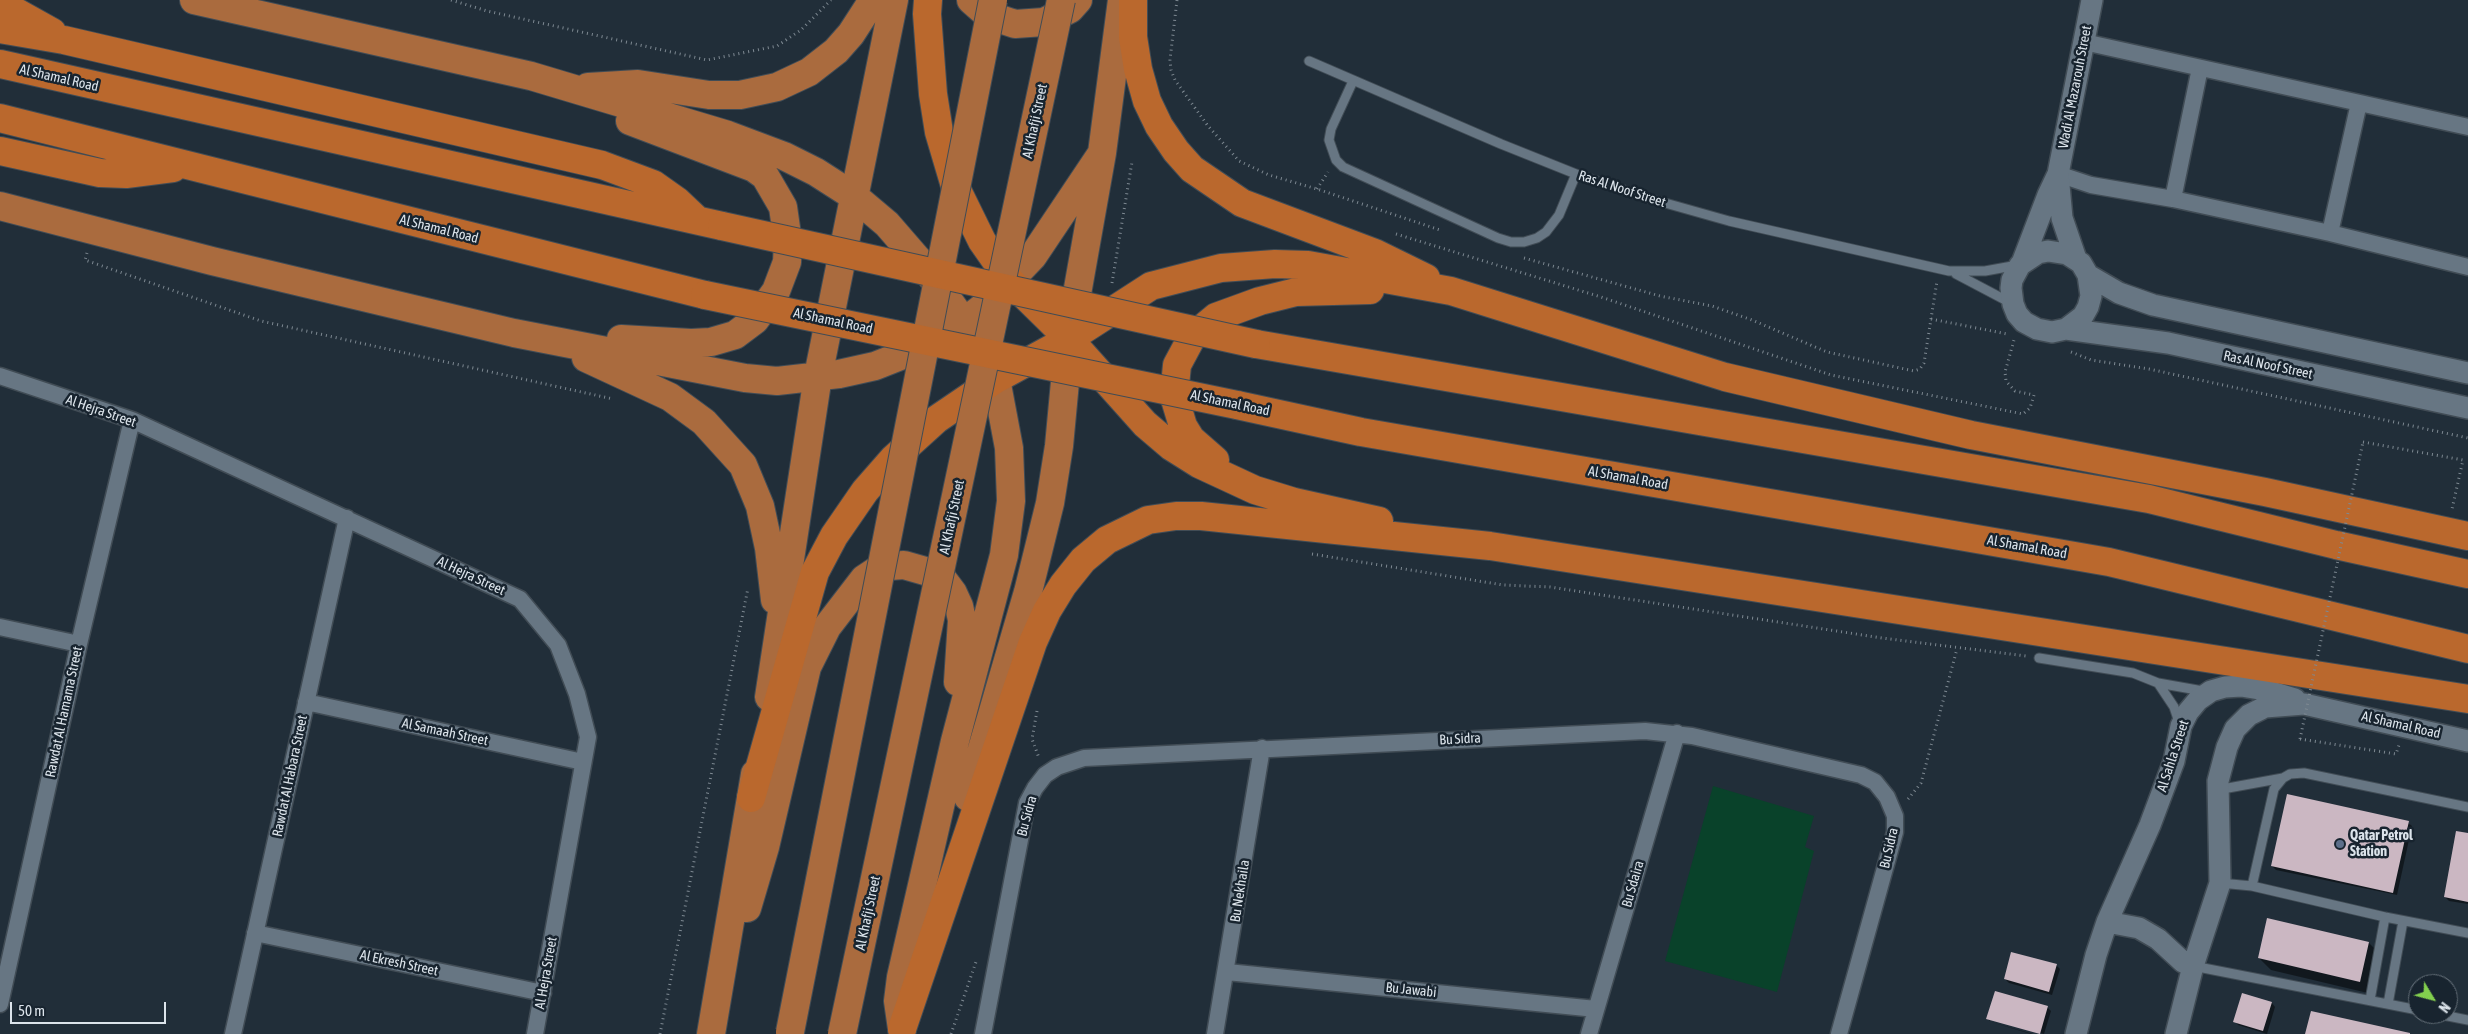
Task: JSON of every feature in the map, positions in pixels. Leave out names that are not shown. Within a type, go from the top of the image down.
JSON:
[{"type":"highway","points":[[194,0],[576,88],[728,135],[784,156],[816,172],[855,197],[887,224],[911,250],[964,322],[996,379],[1009,448],[1010,510],[1004,555],[955,741],[901,976],[898,1001],[901,1032]]},
{"type":"highway","points":[[576,88],[638,84],[709,94],[740,95],[777,87],[809,72],[836,51],[851,34],[873,0]]},
{"type":"highway","points":[[711,1034],[779,640],[818,376],[894,0]]},
{"type":"highway","points":[[928,0],[927,14],[933,94],[940,132],[955,186],[982,241],[1010,281],[1069,339],[1145,424],[1172,447],[1199,464],[1255,490],[1294,502],[1490,546]]},
{"type":"highway","points":[[971,0],[988,15],[1015,24],[1044,22],[1070,9],[1078,0]]},
{"type":"highway","points":[[789,1033],[993,0]]},
{"type":"highway","name":"Al Khafji Street","points":[[842,1034],[1061,0]]},
{"type":"highway","points":[[901,1032],[1028,592],[1048,512],[1059,446],[1069,339],[1102,153],[1122,0]]},
{"type":"highway","points":[[1133,0],[1133,37],[1138,69],[1148,101],[1153,114],[1168,138],[1192,168],[1242,203],[1375,253],[1451,291]]},
{"type":"highway","points":[[0,3],[30,18],[64,40]]},
{"type":"highway","points":[[0,29],[64,40],[602,165],[653,184],[710,223]]},
{"type":"highway","name":"Al Shamal Road","points":[[0,64],[1256,344],[2149,499],[2336,545],[2468,574]]},
{"type":"highway","points":[[514,333],[690,343],[711,342],[735,335],[755,320],[776,291],[785,269],[788,242],[787,224],[783,208],[765,176],[754,168],[669,138],[622,118],[603,108],[576,88]]},
{"type":"highway","name":"Al Shamal Road","points":[[0,118],[705,295],[1361,432],[2109,562],[2468,649]]},
{"type":"highway","points":[[0,151],[100,173],[126,174],[186,166]]},
{"type":"highway","points":[[0,206],[212,261],[514,333],[745,378],[778,381],[875,366],[918,349],[964,322],[1010,281],[1033,256],[1102,153]]},
{"type":"highway","points":[[751,798],[815,572],[834,536],[865,491],[908,445],[937,419],[996,379],[1069,339],[1151,286],[1221,268],[1250,264],[1308,266],[1451,291],[1725,377],[1971,436],[2255,490],[2458,533]]},
{"type":"highway","points":[[1255,490],[1202,451],[1183,426],[1174,396],[1174,380],[1183,350],[1192,337],[1209,322],[1230,310],[1296,292],[1344,289],[1451,291]]},
{"type":"highway","points":[[514,333],[595,362],[670,398],[704,422],[727,446],[743,465],[760,506],[769,548],[779,640]]},
{"type":"highway","points":[[901,1032],[1033,642],[1047,611],[1071,573],[1107,540],[1148,520],[1176,516],[1201,516],[1490,546],[2468,699]]},
{"type":"highway","points":[[715,1007],[765,847],[807,667],[827,627],[854,590],[876,571],[904,565],[925,570],[944,581],[953,593],[959,606],[962,620],[955,741]]},
{"type":"street","name":"Wadi Al Mazarouh Street","points":[[2021,264],[2058,174],[2092,0]]},
{"type":"street","points":[[2084,42],[2468,128]]},
{"type":"street","points":[[2173,199],[2200,68]]},
{"type":"street","points":[[2330,233],[2359,103]]},
{"type":"street","name":"Wadi Al Mazarouh Street","points":[[2058,174],[2062,218],[2082,267]]},
{"type":"street","points":[[2058,174],[2091,184],[2173,199],[2330,233],[2468,267]]},
{"type":"street","points":[[2082,267],[2091,296],[2083,316],[2059,330],[2037,329],[2024,322],[2013,304],[2012,280],[2021,264],[2030,257],[2048,251],[2067,254],[2119,293],[2153,305],[2468,373]]},
{"type":"street","name":"Ras Al Noof Street","points":[[2059,330],[2168,343],[2468,408]]},
{"type":"street","name":"Al Hejra Street","points":[[0,376],[132,420],[347,518],[520,600],[558,645],[578,694],[588,737],[535,1034]]},
{"type":"street","name":"Rawdat Al Hamama Street","points":[[0,1004],[79,644],[132,420]]},
{"type":"street","name":"Rawdat Al Habara Street","points":[[233,1034],[347,518]]},
{"type":"street","points":[[0,626],[79,644]]},
{"type":"street","name":"Al Sahla Street","points":[[2076,1034],[2096,955],[2107,922],[2150,825],[2174,762],[2181,726],[2188,712],[2198,700],[2211,691],[2226,687],[2241,686],[2275,692],[2304,704]]},
{"type":"street","name":"Al Samaah Street","points":[[306,702],[583,762]]},
{"type":"street","points":[[2176,1034],[2193,966],[2220,883],[2217,790],[2227,746],[2236,729],[2249,715],[2265,707],[2304,704]]},
{"type":"street","name":"Al Shamal Road","points":[[2304,704],[2468,741]]},
{"type":"street","name":"Bu Sidra","points":[[983,1034],[1028,803],[1035,788],[1045,775],[1057,767],[1084,758],[1628,732],[1677,733],[1861,775],[1875,782],[1887,797],[1895,816],[1895,832],[1839,1034]]},
{"type":"street","name":"Bu Sdaira","points":[[1589,1034],[1677,733]]},
{"type":"street","name":"Bu Nekhaila","points":[[1215,1034],[1227,972],[1262,748]]},
{"type":"street","points":[[2107,922],[2139,928],[2158,939],[2178,959],[2193,966]]},
{"type":"street","name":"Al Ekresh Street","points":[[255,933],[542,993]]},
{"type":"street","name":"Bu Jawabi","points":[[1227,972],[1596,1009]]},
{"type":"street","points":[[707,1034],[715,1007]]},
{"type":"lane","name":"Ras Al Noof Street","points":[[1309,61],[1426,114],[1576,174],[1651,199],[1729,221],[1949,271],[1982,286],[2013,304]]},
{"type":"lane","points":[[1353,80],[1331,129],[1329,140],[1336,160],[1343,168],[1498,238],[1511,242],[1524,242],[1537,238],[1546,232],[1559,215],[1576,174]]},
{"type":"lane","name":"Ras Al Noof Street","points":[[1949,271],[1985,271],[2021,264]]},
{"type":"lane","points":[[2039,658],[2133,673],[2175,688],[2211,691]]},
{"type":"lane","points":[[2158,683],[2174,707],[2181,726]]},
{"type":"lane","points":[[2217,790],[2304,773],[2468,807]]},
{"type":"lane","points":[[2252,886],[2271,796],[2283,778]]},
{"type":"lane","points":[[2220,883],[2252,886],[2385,917],[2468,933]]},
{"type":"lane","points":[[2370,1000],[2385,917]]},
{"type":"lane","points":[[2388,1004],[2403,920]]},
{"type":"lane","points":[[2193,966],[2408,1008]]},
{"type":"path","points":[[451,0],[487,11],[707,60],[777,46],[801,30],[831,0]]},
{"type":"path","points":[[1109,312],[1116,250],[1132,162]]},
{"type":"path","points":[[93,230],[85,260],[261,321],[620,400]]},
{"type":"path","points":[[1389,232],[1601,297],[1831,375],[2023,414],[2028,411],[2034,395],[2015,391],[2006,381],[2005,372],[2015,336],[1931,318]]},
{"type":"path","points":[[2059,330],[2068,350],[2091,360],[2149,369],[2468,438]]},
{"type":"path","points":[[2396,754],[2300,739],[2363,442],[2463,460],[2458,533]]},
{"type":"path","points":[[1311,554],[1503,585],[1550,587],[1957,649],[2039,658]]},
{"type":"path","points":[[660,1034],[749,584]]},
{"type":"path","points":[[1895,816],[1921,783],[1957,649]]},
{"type":"path","points":[[1039,701],[1032,738],[1045,775]]},
{"type":"green space","points":[[1713,786],[1814,816],[1805,847],[1814,851],[1777,992],[1665,961]]},
{"type":"building","name":"Qatar Petrol Station","points":[[2287,794],[2409,821],[2393,893],[2271,866]]},
{"type":"building","points":[[2456,831],[2468,833],[2468,902],[2444,897]]},
{"type":"building","points":[[2267,918],[2369,942],[2360,982],[2258,958]]},
{"type":"building","points":[[2011,952],[2057,964],[2049,992],[2004,979]]},
{"type":"building","points":[[1995,991],[2048,1006],[2040,1034],[1986,1019]]},
{"type":"building","points":[[2242,993],[2272,1002],[2263,1031],[2233,1022]]},
{"type":"building","points":[[2311,1011],[2410,1033],[2410,1034],[2305,1034]]},
{"type":"place","name":"Qatar Petrol Station","points":[[2340,844]]}]
